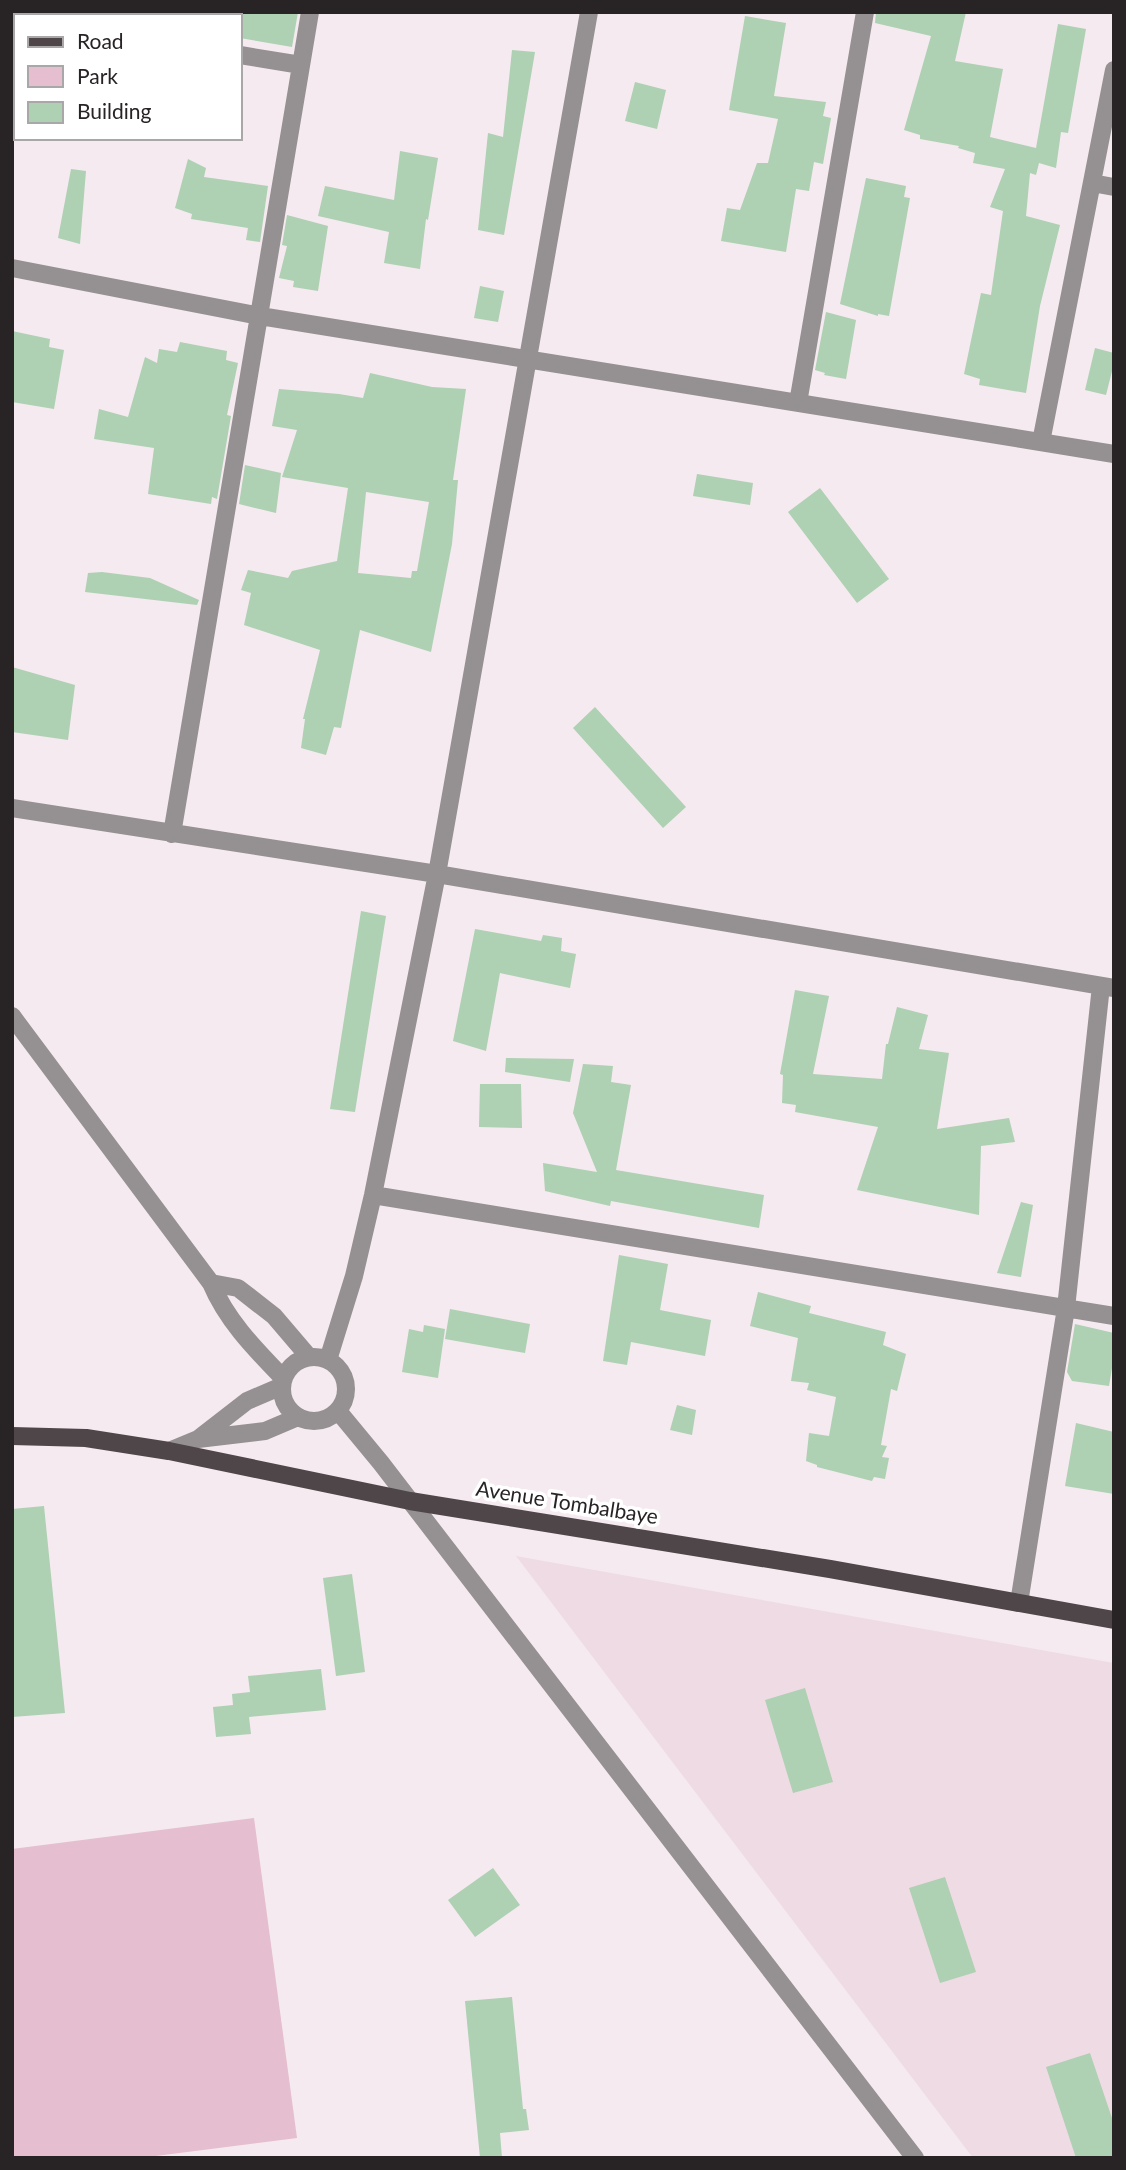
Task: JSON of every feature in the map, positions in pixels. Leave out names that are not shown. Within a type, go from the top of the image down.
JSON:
[{"type":"main road","name":"Avenue Tombalbaye","points":[[12,1436],[86,1438],[169,1451],[410,1501],[830,1569],[1114,1620]]},
{"type":"street","points":[[172,834],[310,12]]},
{"type":"street","points":[[328,1360],[354,1276],[373,1195],[438,874],[589,12]]},
{"type":"street","points":[[798,403],[866,12]]},
{"type":"street","points":[[242,55],[301,65]]},
{"type":"street","points":[[1041,442],[1114,70]]},
{"type":"street","points":[[1092,183],[1114,187]]},
{"type":"street","points":[[12,268],[260,316],[1114,454]]},
{"type":"street","points":[[12,808],[438,874],[1107,987],[1066,1308],[1019,1603]]},
{"type":"street","points":[[12,1016],[211,1283],[220,1304],[282,1382],[285,1404],[298,1417],[310,1421],[322,1420],[338,1411],[346,1395],[345,1381],[339,1368],[328,1360],[309,1357],[293,1364],[282,1382],[247,1401],[198,1439],[169,1451]]},
{"type":"street","points":[[373,1195],[1114,1316]]},
{"type":"street","points":[[211,1283],[238,1288],[274,1316],[309,1357]]},
{"type":"street","points":[[338,1411],[915,2158]]},
{"type":"street","points":[[198,1439],[265,1431],[298,1417]]},
{"type":"shaded area","points":[[516,1556],[1114,1663],[1114,2158],[973,2158]]},
{"type":"green space","points":[[254,1818],[297,2138],[140,2158],[12,2158],[12,1849]]},
{"type":"building","points":[[298,12],[292,47],[242,38],[240,14]]},
{"type":"building","points":[[876,12],[966,12],[955,61],[1003,69],[990,137],[1036,148],[1058,24],[1086,29],[1068,133],[1061,132],[1056,168],[1039,163],[1036,175],[1030,173],[1026,216],[1060,225],[1040,306],[1026,393],[979,385],[980,379],[964,374],[981,293],[991,295],[1003,211],[990,207],[1005,169],[973,163],[975,153],[958,148],[959,146],[920,139],[920,135],[904,130],[931,36],[875,23]]},
{"type":"building","points":[[745,16],[786,23],[774,96],[826,102],[823,116],[831,118],[823,164],[814,162],[809,191],[796,189],[786,252],[721,241],[727,208],[740,210],[757,163],[768,163],[778,119],[729,110]]},
{"type":"building","points":[[512,50],[535,52],[504,235],[478,230],[488,133],[503,137]]},
{"type":"building","points":[[635,82],[666,90],[657,129],[625,121]]},
{"type":"building","points":[[400,151],[438,158],[420,269],[384,263],[389,232],[318,216],[325,186],[394,200]]},
{"type":"building","points":[[188,159],[206,168],[204,177],[268,186],[260,242],[246,240],[248,228],[191,219],[192,214],[175,208]]},
{"type":"building","points":[[71,169],[86,171],[80,244],[58,238]]},
{"type":"building","points":[[866,178],[906,186],[904,197],[910,198],[889,316],[878,316],[840,304]]},
{"type":"building","points":[[287,215],[328,226],[318,291],[293,287],[294,281],[279,278],[287,246],[282,245]]},
{"type":"building","points":[[480,286],[504,291],[498,322],[474,318]]},
{"type":"building","points":[[826,312],[856,320],[846,379],[824,375],[825,373],[815,370]]},
{"type":"building","points":[[12,331],[50,339],[49,347],[64,350],[54,409],[12,402]]},
{"type":"building","points":[[180,342],[227,351],[226,360],[238,363],[227,415],[231,416],[217,499],[212,497],[211,504],[148,494],[154,448],[94,439],[99,409],[128,417],[145,357],[157,363],[159,349],[177,352]]},
{"type":"building","points":[[1095,348],[1114,353],[1106,395],[1085,390]]},
{"type":"building","points":[[370,373],[432,387],[466,389],[453,480],[458,480],[452,544],[431,652],[360,630],[341,728],[334,727],[326,755],[301,748],[303,719],[320,650],[244,625],[251,593],[241,590],[248,570],[288,578],[292,571],[337,561],[348,488],[282,477],[297,430],[272,426],[279,389],[363,398]],"holes":[[[366,492],[429,502],[417,571],[412,571],[411,578],[358,573]]]},
{"type":"building","points":[[245,465],[281,473],[276,513],[239,504]]},
{"type":"building","points":[[697,474],[753,483],[750,505],[693,496]]},
{"type":"building","points":[[820,488],[889,579],[857,603],[788,512]]},
{"type":"building","points":[[102,572],[150,578],[199,600],[197,605],[85,592],[88,573]]},
{"type":"building","points":[[12,667],[75,685],[68,740],[12,732]]},
{"type":"building","points":[[595,707],[686,807],[663,828],[573,728]]},
{"type":"building","points":[[361,911],[386,916],[355,1112],[330,1109]]},
{"type":"building","points":[[475,929],[541,941],[543,935],[562,938],[561,951],[576,954],[570,988],[500,973],[486,1051],[453,1041]]},
{"type":"building","points":[[795,990],[829,996],[813,1074],[882,1079],[886,1044],[897,1007],[928,1015],[919,1049],[949,1053],[937,1129],[1009,1118],[1015,1142],[981,1146],[979,1215],[857,1190],[878,1127],[795,1112],[796,1105],[782,1103],[783,1075],[780,1074]]},
{"type":"building","points":[[506,1058],[574,1059],[570,1082],[505,1072]]},
{"type":"building","points":[[583,1064],[613,1066],[611,1082],[631,1085],[616,1170],[764,1195],[759,1228],[611,1201],[610,1206],[545,1191],[543,1163],[597,1172],[573,1113]]},
{"type":"building","points":[[480,1084],[521,1084],[522,1128],[479,1127]]},
{"type":"building","points":[[1021,1202],[1033,1205],[1021,1277],[997,1273]]},
{"type":"building","points":[[619,1255],[668,1264],[660,1310],[711,1320],[705,1356],[631,1342],[627,1365],[603,1361]]},
{"type":"building","points":[[758,1292],[811,1306],[809,1313],[886,1332],[883,1345],[906,1354],[897,1391],[891,1389],[881,1445],[887,1446],[882,1457],[889,1458],[885,1479],[874,1477],[872,1481],[817,1467],[806,1461],[809,1433],[829,1436],[836,1397],[807,1390],[809,1383],[791,1381],[798,1338],[750,1326]]},
{"type":"building","points":[[450,1309],[530,1324],[525,1353],[445,1339]]},
{"type":"building","points":[[1075,1324],[1114,1333],[1114,1356],[1109,1386],[1072,1381],[1067,1372]]},
{"type":"building","points":[[424,1325],[445,1329],[438,1378],[402,1372],[409,1329],[423,1332]]},
{"type":"building","points":[[677,1405],[696,1410],[692,1435],[670,1430]]},
{"type":"building","points":[[1076,1423],[1114,1432],[1114,1494],[1065,1486]]},
{"type":"building","points":[[44,1506],[65,1713],[12,1717],[12,1509]]},
{"type":"building","points":[[352,1574],[365,1672],[336,1676],[323,1578]]},
{"type":"building","points":[[321,1669],[326,1710],[249,1717],[251,1734],[216,1737],[213,1707],[233,1705],[232,1694],[250,1692],[248,1676]]},
{"type":"building","points":[[805,1688],[833,1782],[793,1793],[765,1700]]},
{"type":"building","points":[[493,1868],[520,1905],[475,1937],[448,1900]]},
{"type":"building","points":[[945,1877],[976,1972],[940,1983],[909,1888]]},
{"type":"building","points":[[512,1997],[523,2109],[526,2109],[529,2130],[500,2133],[502,2158],[480,2158],[465,2001]]},
{"type":"building","points":[[1090,2053],[1114,2124],[1114,2158],[1076,2158],[1046,2067]]}]
